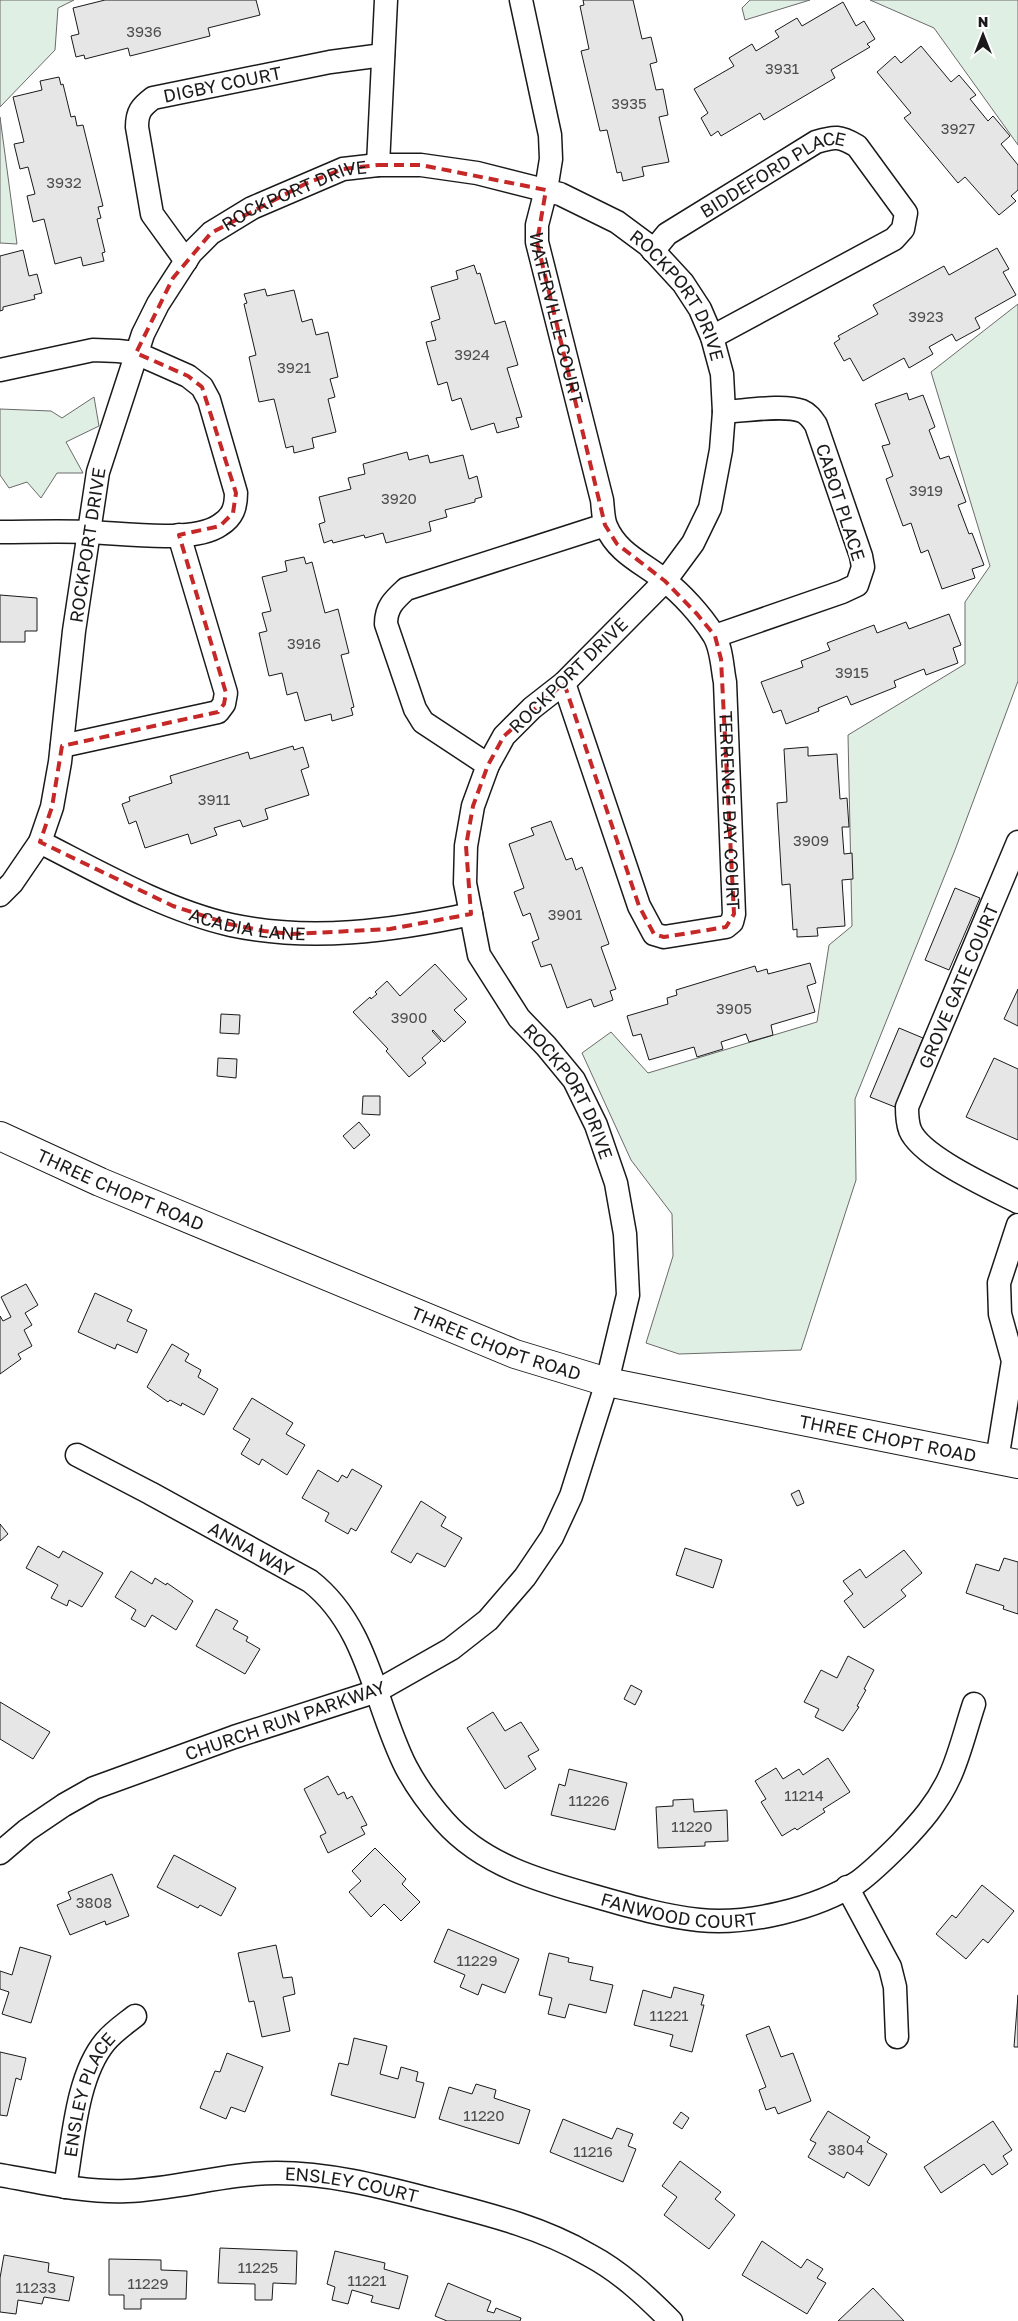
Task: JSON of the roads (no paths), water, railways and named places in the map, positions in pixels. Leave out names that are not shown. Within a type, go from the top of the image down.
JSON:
[{"type":"main road","name":"THREE CHOPT ROAD","points":[[0,1136],[100,1182],[401,1309],[515,1354],[607,1382],[1008,1462]]},
{"type":"street","points":[[378,164],[386,0]]},
{"type":"street","name":"WATERVILLE COURT","points":[[521,0],[550,135],[551,159],[546,190],[537,225],[537,242],[602,500],[605,525],[617,544],[632,558],[665,581]]},
{"type":"street","name":"DIGBY COURT","points":[[186,261],[152,214],[137,127],[137,116],[140,108],[153,98],[330,62],[383,55]]},
{"type":"street","name":"BIDDEFORD PLACE","points":[[653,251],[667,234],[816,142],[832,136],[846,139],[857,146],[906,213],[903,228],[894,240],[712,337]]},
{"type":"street","name":"ROCKPORT DRIVE","points":[[0,896],[12,883],[40,842],[52,807],[62,746],[74,630],[98,472],[136,353],[158,304],[186,261],[212,233],[252,208],[343,169],[378,164],[421,164],[476,173],[560,194],[617,222],[653,251],[683,283],[700,308],[712,337],[722,374],[724,412],[721,450],[710,508],[693,543],[665,581],[564,683],[532,708],[504,736],[488,765],[473,806],[466,846],[465,882],[470,914],[480,955],[519,1018],[546,1046],[574,1080],[596,1125],[616,1183],[625,1234],[628,1294],[607,1382]]},
{"type":"street","points":[[0,370],[93,350],[136,353],[188,376],[202,387],[209,400],[236,493],[236,506],[233,513],[220,526],[203,532],[157,537],[89,532],[0,532]]},
{"type":"street","name":"CABOT PLACE","points":[[714,636],[842,592],[857,585],[863,567],[861,556],[816,425],[809,415],[801,411],[781,409],[724,412]]},
{"type":"street","points":[[488,765],[423,722],[415,709],[386,624],[386,612],[393,600],[406,589],[605,525]]},
{"type":"street","points":[[62,746],[218,712],[224,704],[226,693],[178,535]]},
{"type":"street","name":"TERRENCE BAY COURT","points":[[564,683],[639,906],[654,934],[664,937],[726,927],[732,922],[734,914],[724,682],[714,636],[665,581]]},
{"type":"street","name":"ACADIA LANE","points":[[40,842],[112,879],[173,906],[229,924],[264,931],[292,934],[382,930],[470,914]]},
{"type":"street","name":"GROVE GATE COURT","points":[[1018,842],[907,1106],[910,1130],[923,1147],[1018,1202]]},
{"type":"street","points":[[1008,1462],[1013,1361],[1000,1314],[999,1283],[1018,1225]]},
{"type":"street","name":"CHURCH RUN PARKWAY","points":[[3,1845],[64,1804],[94,1788],[234,1737],[377,1691],[451,1649],[476,1630],[525,1577],[552,1536],[571,1496],[607,1382]]},
{"type":"street","name":"ANNA WAY","points":[[77,1455],[310,1581],[321,1590],[344,1616],[377,1691]]},
{"type":"street","name":"FANWOOD COURT","points":[[377,1691],[406,1766],[423,1794],[446,1823],[481,1852],[519,1873],[654,1913],[701,1920],[730,1920],[772,1915],[815,1902],[859,1881],[887,1857],[930,1812],[951,1774],[974,1704]]},
{"type":"street","points":[[847,1887],[890,1967],[895,1987],[897,2037]]},
{"type":"street","name":"ENSLEY PLACE","points":[[65,2187],[81,2097],[92,2062],[106,2041],[135,2016]]},
{"type":"street","name":"ENSLEY COURT","points":[[0,2175],[65,2187],[125,2191],[156,2189],[240,2174],[278,2173],[365,2183],[496,2216],[537,2230],[589,2254],[613,2269],[671,2321]]}]
